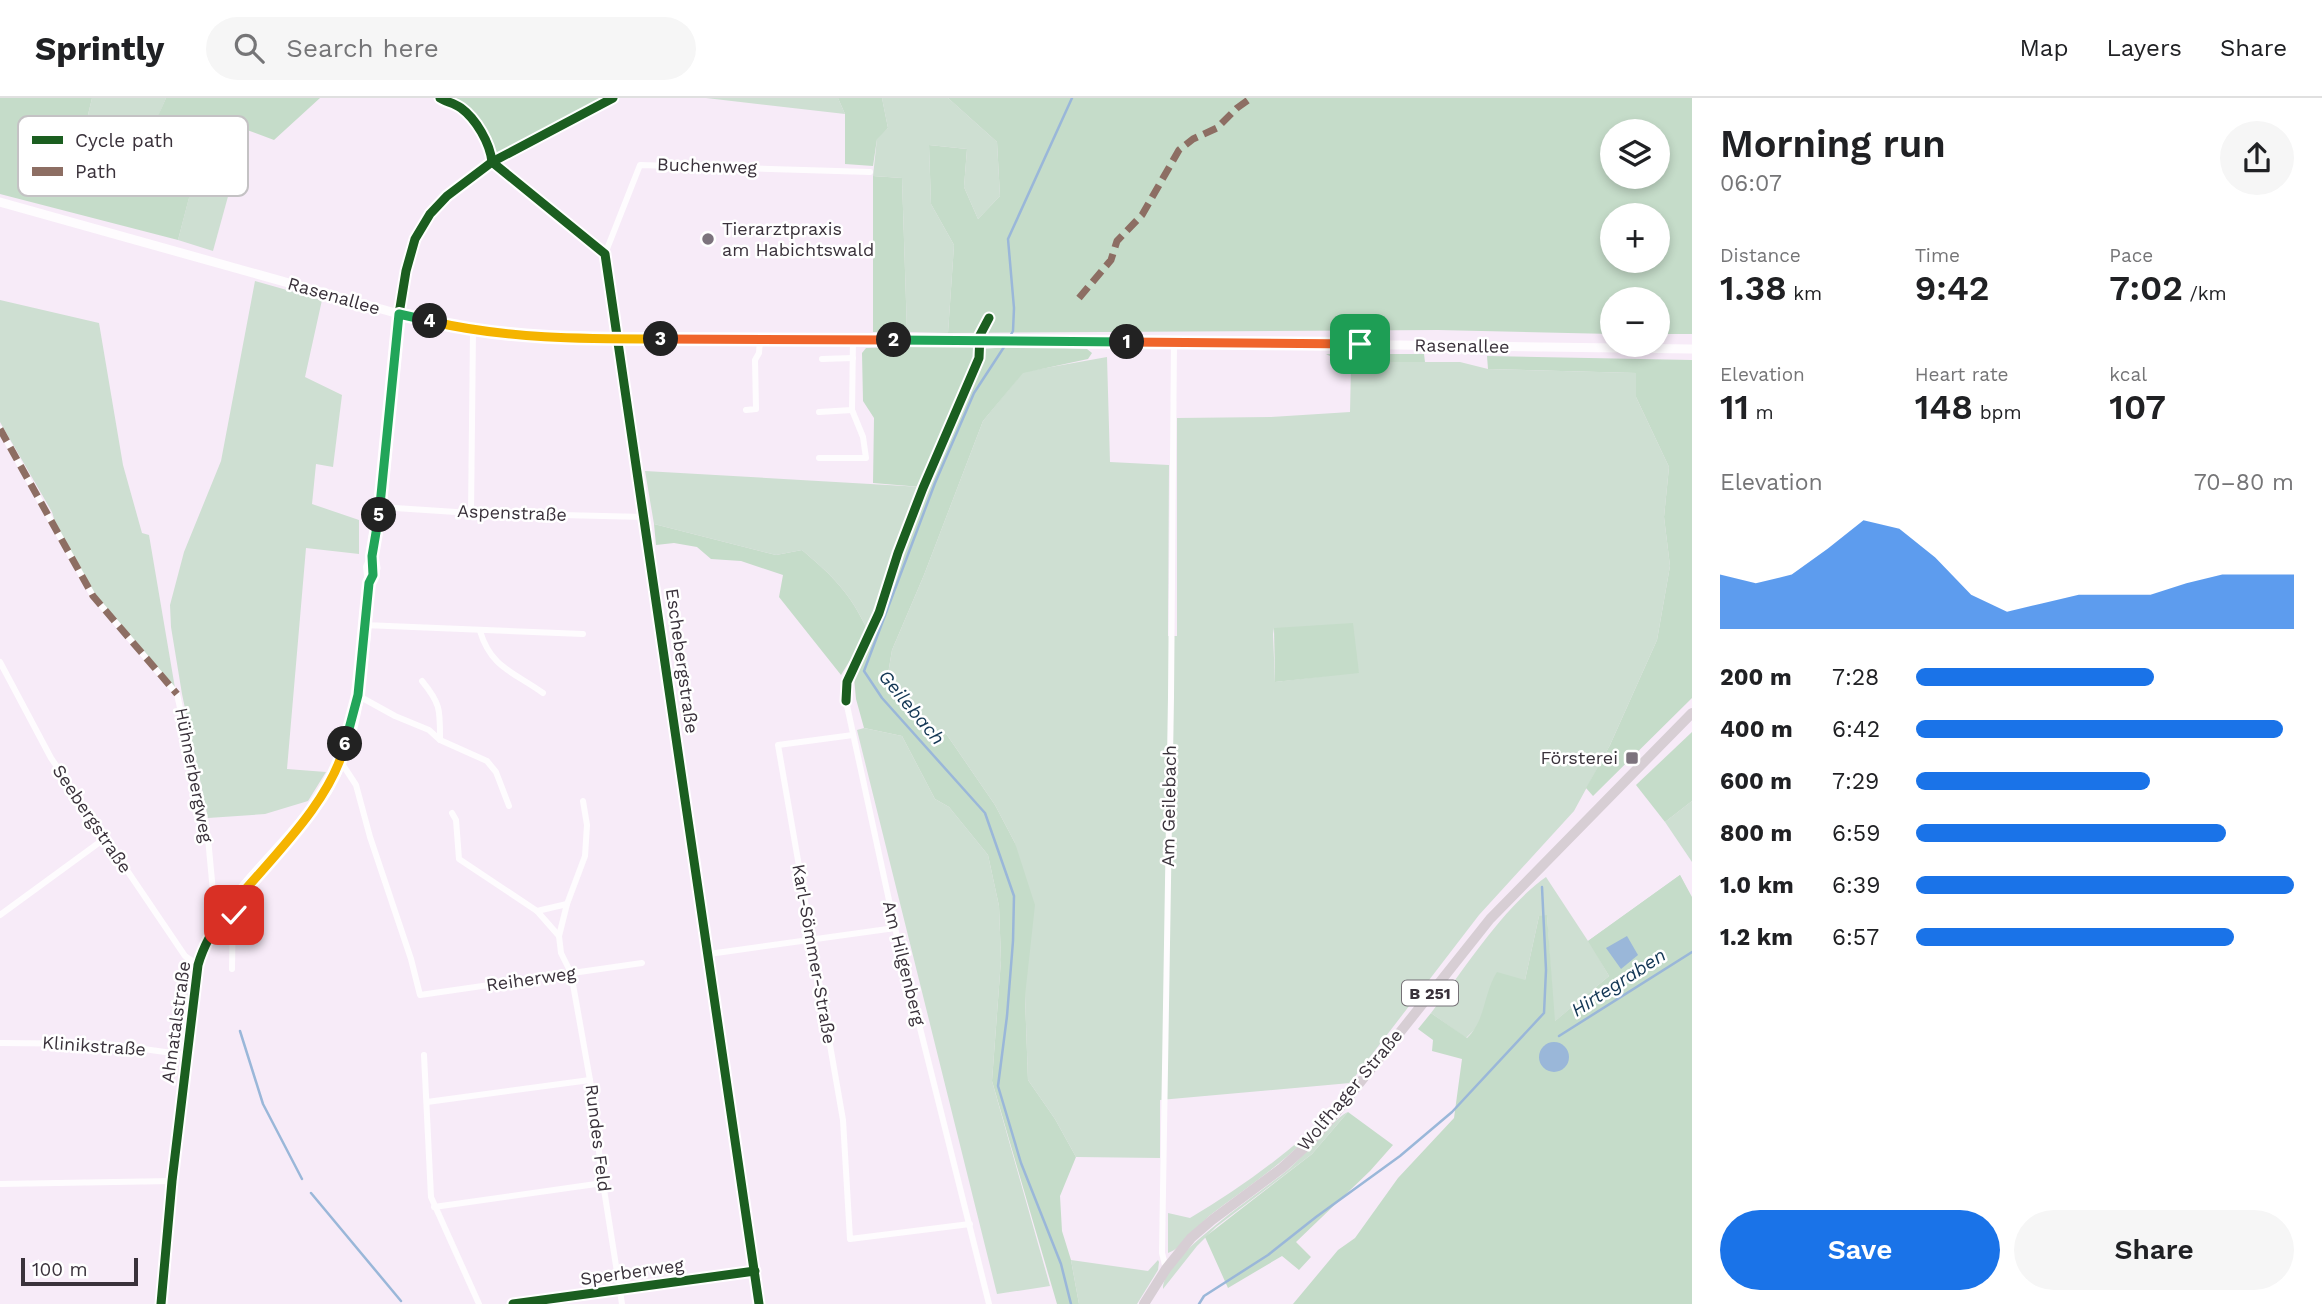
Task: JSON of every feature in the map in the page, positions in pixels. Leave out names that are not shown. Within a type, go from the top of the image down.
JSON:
[{"type":"main road","name":"Rasenallee","points":[[0,202],[399,314],[473,331],[534,337],[1692,349]]},
{"type":"main road","name":"Wolfhager Straße","points":[[1144,1304],[1166,1269],[1192,1238],[1282,1168],[1331,1119],[1490,919],[1692,713]]},
{"type":"street","points":[[440,98],[462,108],[480,130],[490,150],[492,162],[606,254]]},
{"type":"street","name":"Ahnatalstraße","points":[[161,1304],[172,1181],[201,953],[216,924],[325,790],[341,762],[358,695],[369,583],[367,567],[372,556],[380,507],[399,314],[415,239],[430,214],[447,196],[492,162],[613,98]]},
{"type":"street","name":"Buchenweg","points":[[606,254],[640,165],[870,172]]},
{"type":"street","name":"Eschebergstraße","points":[[606,254],[759,1304]]},
{"type":"street","points":[[471,513],[473,331]]},
{"type":"street","points":[[746,410],[757,409],[755,360],[759,353],[760,339]]},
{"type":"street","points":[[819,458],[866,458],[863,437],[852,410],[853,340]]},
{"type":"street","name":"Am Geilebach","points":[[1166,1269],[1162,1252],[1174,343]]},
{"type":"street","points":[[822,359],[853,358]]},
{"type":"street","points":[[819,412],[852,410]]},
{"type":"street","name":"Hühnerbergweg","points":[[0,429],[93,596],[177,694],[208,838],[216,924]]},
{"type":"street","name":"Aspenstraße","points":[[380,507],[471,513],[645,517]]},
{"type":"street","points":[[364,625],[583,634]]},
{"type":"street","points":[[480,631],[485,648],[502,667],[542,694]]},
{"type":"street","name":"Seebergstraße","points":[[0,662],[51,758],[185,956],[198,965]]},
{"type":"street","points":[[422,681],[437,699],[440,740]]},
{"type":"street","points":[[358,695],[395,716],[429,730],[440,740],[487,761],[496,772],[509,806]]},
{"type":"street","name":"Am Hilgenberg","points":[[846,701],[895,928],[989,1304]]},
{"type":"street","name":"Karl-Sömmer-Straße","points":[[853,735],[778,745],[843,1120],[850,1239],[970,1224]]},
{"type":"street","name":"Reiherweg","points":[[341,762],[356,785],[420,995],[642,963]]},
{"type":"street","points":[[559,936],[567,904],[585,856],[587,825],[583,802]]},
{"type":"street","points":[[452,813],[456,820],[459,859],[537,911],[559,936]]},
{"type":"street","points":[[0,915],[104,839]]},
{"type":"street","points":[[232,969],[233,904]]},
{"type":"street","points":[[537,911],[567,904]]},
{"type":"street","points":[[709,954],[895,928]]},
{"type":"street","name":"Rundes Feld","points":[[559,936],[561,953],[571,973],[590,1080],[622,1304]]},
{"type":"street","name":"Klinikstraße","points":[[0,1043],[107,1044],[187,1055]]},
{"type":"street","points":[[424,1055],[431,1197],[479,1304]]},
{"type":"street","points":[[427,1102],[590,1080]]},
{"type":"street","points":[[0,1184],[172,1181]]},
{"type":"street","points":[[434,1207],[603,1183]]},
{"type":"street","name":"Sperberweg","points":[[513,1304],[755,1270]]},
{"type":"green space","points":[[0,98],[92,98],[88,116],[18,116],[18,196],[190,196],[178,240],[0,194]]},
{"type":"green space","points":[[92,98],[166,98],[158,116],[88,116]]},
{"type":"green space","points":[[166,98],[320,98],[274,140],[248,130],[248,116],[158,116]]},
{"type":"green space","points":[[447,98],[614,98],[497,153],[461,104]]},
{"type":"green space","points":[[706,98],[838,98],[845,114]]},
{"type":"green space","points":[[838,98],[882,98],[888,128],[877,139],[873,166],[845,164],[845,114]]},
{"type":"green space","points":[[882,98],[948,98],[997,142],[1000,196],[978,219],[964,187],[967,149],[929,145],[931,204],[954,245],[948,333],[907,332],[902,178],[873,176],[877,138],[888,128]]},
{"type":"green space","points":[[948,98],[1692,98],[1692,334],[1670,334],[1670,287],[1600,287],[1600,334],[1438,330],[948,333],[954,245],[931,204],[929,145],[967,149],[964,187],[978,219],[1000,196],[997,142]]},
{"type":"green space","points":[[873,176],[902,178],[907,332],[873,332]]},
{"type":"green space","points":[[189,196],[228,196],[213,251],[178,240]]},
{"type":"green space","points":[[255,281],[322,300],[305,377],[342,395],[333,467],[316,464],[312,504],[359,520],[359,554],[306,548],[287,769],[326,772],[308,801],[265,814],[208,818],[182,694],[170,605],[184,552],[221,461]]},
{"type":"green space","points":[[0,300],[99,323],[123,465],[142,533],[149,535],[175,688],[92,591],[57,529],[52,512],[0,422]]},
{"type":"green space","points":[[959,345],[982,349],[1020,346],[1087,349],[1092,353],[1088,359],[1023,373],[983,421],[892,650],[886,686],[909,709],[947,735],[995,805],[1015,843],[1035,905],[1025,996],[1028,1080],[1055,1119],[1076,1157],[1060,1196],[1062,1231],[1071,1260],[1079,1304],[1057,1304],[992,1081],[1001,960],[999,906],[988,855],[949,807],[935,799],[902,736],[864,728],[856,699],[854,678],[882,614],[902,553],[927,491],[921,487],[873,483],[874,418],[863,401],[862,353],[866,348]]},
{"type":"green space","points":[[1326,354],[1424,354],[1425,362],[1385,362],[1351,367]]},
{"type":"green space","points":[[1487,356],[1692,360],[1692,698],[1593,796],[1586,788],[1610,745],[1657,640],[1670,566],[1664,517],[1669,467],[1636,397],[1636,373],[1488,369]]},
{"type":"green space","points":[[1107,357],[1110,462],[1169,465],[1168,636],[1177,636],[1177,418],[1271,417],[1350,412],[1351,367],[1385,362],[1460,362],[1488,369],[1637,373],[1636,397],[1669,467],[1664,517],[1670,566],[1657,640],[1610,745],[1574,811],[1479,915],[1350,1083],[1160,1100],[1160,1158],[1076,1157],[1055,1119],[1028,1080],[1015,843],[995,805],[947,735],[909,709],[886,686],[892,650],[983,421],[1023,372]],"holes":[[[1274,628],[1359,672],[1275,682]]]},
{"type":"green space","points":[[645,471],[922,487],[868,631],[855,606],[840,586],[802,550],[776,555],[654,524]]},
{"type":"green space","points":[[654,524],[776,555],[802,550],[840,586],[855,606],[868,631],[841,675],[779,597],[783,575],[741,561],[711,559],[697,547],[674,543],[656,545]]},
{"type":"green space","points":[[1353,623],[1359,673],[1275,682],[1274,628]]},
{"type":"green space","points":[[864,728],[902,736],[935,799],[949,807],[988,855],[999,906],[1001,960],[992,1081],[1050,1286],[997,1294],[857,730]]},
{"type":"green space","points":[[1692,732],[1692,801],[1665,822],[1636,785]]},
{"type":"green space","points":[[1692,801],[1692,862],[1665,822]]},
{"type":"green space","points":[[1680,875],[1692,899],[1597,955],[1609,976],[1554,1022],[1547,916],[1539,916],[1525,980],[1466,1038],[1431,1013],[1499,922],[1530,889],[1546,877],[1588,941]]},
{"type":"green space","points":[[1680,875],[1692,897],[1692,1304],[1293,1304],[1338,1250],[1355,1238],[1398,1178],[1454,1118],[1462,1059],[1432,1051],[1433,1040],[1418,1029],[1431,1013],[1467,1038],[1478,1023],[1497,972],[1525,980],[1539,916],[1547,915],[1555,1021],[1609,976],[1588,941]]},
{"type":"green space","points":[[1348,1112],[1312,1154],[1216,1227],[1163,1289],[1167,1275],[1178,1259],[1216,1224],[1290,1168],[1328,1128]]},
{"type":"green space","points":[[1348,1112],[1393,1145],[1370,1171],[1296,1242],[1311,1257],[1299,1270],[1282,1256],[1228,1288],[1205,1237],[1312,1154]]},
{"type":"green space","points":[[1305,1136],[1305,1140],[1282,1161],[1209,1216],[1185,1242],[1168,1253],[1168,1213],[1190,1218],[1249,1180]]},
{"type":"green space","points":[[1071,1260],[1148,1271],[1158,1260],[1159,1262],[1158,1270],[1137,1304],[1079,1304]]},
{"type":"water","points":[[1627,936],[1638,955],[1621,969],[1606,948]]},
{"type":"water","points":[[1554,1042],[1565,1046],[1569,1057],[1565,1068],[1554,1072],[1543,1068],[1539,1057],[1543,1046]]},
{"type":"waterway","name":"Geilebach","points":[[1009,338],[1013,331],[1014,308],[1008,239],[1072,98]]},
{"type":"waterway","name":"Geilebach","points":[[1006,344],[974,393],[935,483],[864,671],[882,698],[985,813],[1014,896],[1007,1016],[998,1086],[1021,1163],[1061,1264],[1071,1304]]},
{"type":"waterway","points":[[1199,1304],[1204,1296],[1268,1255],[1400,1156],[1452,1112],[1544,1013],[1546,970],[1542,887]]},
{"type":"waterway","name":"Hirtegraben","points":[[1559,1036],[1692,952]]},
{"type":"waterway","points":[[240,1031],[263,1104],[302,1179]]},
{"type":"waterway","points":[[311,1193],[401,1301]]},
{"type":"marked path","points":[[1079,298],[1111,260],[1117,241],[1142,215],[1179,150],[1193,139],[1217,128],[1251,98]]},
{"type":"marked path","points":[[0,429],[93,596],[177,694]]},
{"type":"cycle path","points":[[440,98],[461,108],[472,118],[485,139],[492,162],[605,254],[759,1304]]},
{"type":"cycle path","points":[[161,1304],[172,1181],[198,965],[207,941],[237,897],[294,832],[326,790],[338,766],[354,716],[369,583],[374,568],[372,556],[380,507],[399,314],[406,271],[415,239],[430,214],[447,196],[492,162],[613,98]]},
{"type":"cycle path","points":[[846,701],[847,682],[879,613],[923,488],[979,358],[980,335],[989,318]]},
{"type":"cycle path","points":[[513,1304],[755,1271]]},
{"type":"place","name":"Tierarztpraxis am Habichtswald","points":[[708,239]]},
{"type":"place","name":"Försterei","points":[[1632,758]]},
{"type":"route","points":[[234,915],[233,904],[308,814],[341,762],[358,695],[369,583],[374,568],[372,556],[380,507],[399,314],[473,331],[534,337],[1360,344]]}]
